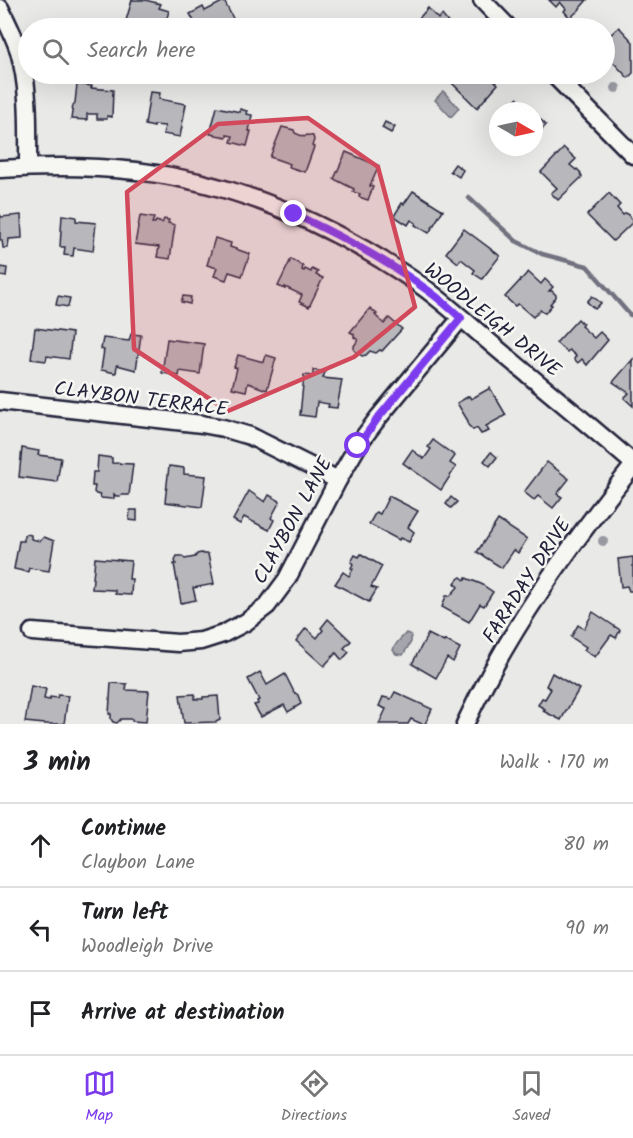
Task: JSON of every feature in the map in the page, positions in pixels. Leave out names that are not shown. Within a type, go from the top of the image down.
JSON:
[{"type":"street","points":[[482,0],[499,18]]},
{"type":"street","points":[[0,8],[18,48]]},
{"type":"street","points":[[26,84],[28,167]]},
{"type":"street","points":[[563,84],[633,155]]},
{"type":"street","name":"WOODLEIGH DRIVE","points":[[0,169],[63,166],[136,171],[215,187],[294,214],[369,252],[431,293],[633,464]]},
{"type":"street","name":"CLAYBON LANE","points":[[32,632],[178,644],[201,641],[223,634],[246,622],[267,606],[287,579],[360,442],[461,318]]},
{"type":"street","name":"CLAYBON TERRACE","points":[[0,402],[223,428],[250,436],[338,480]]},
{"type":"street","name":"FARADAY DRIVE","points":[[465,724],[531,606],[592,517],[633,464]]},
{"type":"highlighted area","points":[[308,118],[378,167],[415,307],[354,357],[228,411],[134,349],[127,192],[218,124]]},
{"type":"shaded area","points":[[443,91],[459,108],[451,117],[435,100]]},
{"type":"shaded area","points":[[406,633],[411,635],[411,642],[403,655],[396,654],[394,647]]},
{"type":"building","points":[[132,0],[161,4],[159,8],[169,11],[167,18],[127,18]]},
{"type":"building","points":[[549,0],[587,0],[570,18],[560,2],[556,7]]},
{"type":"building","points":[[224,1],[233,18],[192,18],[190,14],[203,7],[205,11]]},
{"type":"building","points":[[428,8],[437,18],[419,18]]},
{"type":"building","points":[[619,27],[633,42],[633,73],[628,78],[615,64],[615,31]]},
{"type":"building","points":[[77,84],[113,90],[112,117],[97,119],[97,114],[87,114],[87,120],[71,119]]},
{"type":"building","points":[[453,84],[498,84],[477,108]]},
{"type":"building","points":[[150,92],[160,93],[159,99],[186,104],[180,137],[163,134],[165,126],[145,125]]},
{"type":"building","points":[[217,107],[240,112],[240,109],[252,115],[247,146],[231,142],[233,136],[210,134]]},
{"type":"building","points":[[385,122],[395,127],[391,133],[382,128]]},
{"type":"building","points":[[282,127],[294,130],[295,133],[304,137],[313,136],[312,146],[314,147],[305,172],[270,157]]},
{"type":"building","points":[[564,148],[576,159],[570,165],[581,173],[582,177],[558,200],[551,193],[557,188],[541,172]]},
{"type":"building","points":[[346,152],[379,166],[370,186],[373,187],[368,200],[359,197],[360,194],[353,192],[354,189],[334,179]]},
{"type":"building","points":[[455,164],[463,170],[459,177],[450,171]]},
{"type":"building","points":[[413,191],[443,210],[429,233],[411,220],[408,225],[394,216]]},
{"type":"building","points":[[609,193],[620,205],[617,208],[623,215],[626,213],[633,220],[613,241],[587,215]]},
{"type":"building","points":[[0,214],[1,217],[21,215],[22,238],[9,239],[8,248],[3,248],[2,240],[0,240]]},
{"type":"building","points":[[62,215],[76,217],[76,221],[96,223],[93,251],[74,248],[73,256],[64,255],[65,247],[60,247]]},
{"type":"building","points":[[140,216],[154,218],[152,223],[156,221],[162,223],[164,219],[175,225],[170,259],[157,257],[159,247],[135,244]]},
{"type":"building","points":[[464,229],[500,256],[482,279],[473,273],[475,270],[461,259],[458,263],[446,253]]},
{"type":"building","points":[[215,238],[231,243],[230,247],[250,254],[242,276],[229,272],[226,280],[214,276],[217,268],[207,265]]},
{"type":"building","points":[[291,259],[303,266],[302,270],[311,272],[312,269],[318,272],[316,275],[323,278],[309,307],[299,302],[302,295],[278,286]]},
{"type":"building","points":[[1,267],[7,268],[6,277],[0,276]]},
{"type":"building","points":[[528,272],[541,284],[545,279],[553,287],[549,291],[556,295],[550,304],[552,305],[545,313],[540,310],[533,317],[518,304],[515,306],[505,297]]},
{"type":"building","points":[[58,296],[70,298],[68,307],[56,305]]},
{"type":"building","points":[[183,296],[191,297],[190,304],[181,302]]},
{"type":"building","points":[[592,296],[601,303],[595,309],[587,302]]},
{"type":"building","points":[[370,308],[384,324],[389,318],[402,329],[382,351],[376,353],[370,351],[362,356],[354,350],[358,340],[350,332]]},
{"type":"building","points":[[578,319],[583,324],[581,326],[594,338],[600,332],[608,340],[587,365],[582,359],[578,363],[574,359],[576,356],[556,343]]},
{"type":"building","points":[[35,328],[72,333],[69,359],[47,356],[46,361],[31,359]]},
{"type":"building","points":[[131,334],[141,335],[136,370],[117,365],[116,373],[101,370],[103,338],[129,341]]},
{"type":"building","points":[[167,339],[204,344],[200,374],[180,371],[179,376],[162,373]]},
{"type":"building","points":[[238,355],[264,362],[266,355],[276,358],[267,390],[248,383],[246,391],[232,388]]},
{"type":"building","points":[[633,359],[633,406],[624,398],[629,393],[613,382]]},
{"type":"building","points":[[313,370],[325,372],[323,378],[342,380],[337,408],[317,402],[315,417],[300,415],[304,375],[313,376]]},
{"type":"building","points":[[490,388],[506,415],[486,426],[489,431],[481,434],[477,428],[473,430],[468,425],[457,403],[469,396],[471,399]]},
{"type":"building","points":[[433,440],[455,456],[450,463],[456,467],[441,490],[403,463],[412,450],[424,459],[431,449],[428,447]]},
{"type":"building","points":[[22,448],[39,451],[38,455],[61,458],[57,482],[19,477]]},
{"type":"building","points":[[491,452],[497,457],[490,466],[484,461]]},
{"type":"building","points":[[98,456],[112,458],[112,463],[133,464],[129,495],[116,496],[114,494],[112,499],[101,498],[94,492],[93,472],[97,472]]},
{"type":"building","points":[[547,462],[569,479],[557,494],[562,497],[553,508],[538,496],[534,500],[524,492]]},
{"type":"building","points":[[169,466],[184,468],[184,474],[206,476],[202,507],[165,502]]},
{"type":"building","points":[[249,491],[265,502],[269,495],[280,501],[271,518],[274,520],[269,530],[244,517],[240,524],[233,520]]},
{"type":"building","points":[[389,496],[418,511],[408,527],[414,532],[409,542],[400,538],[399,540],[369,524],[376,512],[380,514]]},
{"type":"building","points":[[451,497],[457,502],[451,508],[446,504]]},
{"type":"building","points":[[130,510],[137,510],[137,521],[129,520]]},
{"type":"building","points":[[498,520],[527,539],[518,553],[514,550],[502,568],[477,552]]},
{"type":"building","points":[[24,535],[31,535],[31,539],[40,541],[44,537],[54,541],[49,571],[29,568],[28,572],[14,569],[19,541],[24,541]]},
{"type":"building","points":[[201,553],[208,554],[214,584],[193,588],[196,600],[181,603],[175,560],[177,556],[185,559]]},
{"type":"building","points":[[361,554],[382,566],[371,587],[377,589],[369,602],[335,584],[343,572],[349,576],[353,569],[351,562],[355,555],[359,557]]},
{"type":"building","points":[[633,557],[633,591],[629,591],[627,586],[621,587],[618,559]]},
{"type":"building","points":[[95,558],[131,561],[129,579],[132,579],[131,595],[115,594],[115,590],[92,589]]},
{"type":"building","points":[[461,577],[481,584],[493,592],[484,606],[480,604],[469,622],[442,607],[446,596],[450,596],[458,587],[455,583]]},
{"type":"building","points":[[593,612],[620,630],[616,638],[611,635],[595,657],[584,650],[586,647],[571,637],[578,625],[584,629]]},
{"type":"building","points":[[328,619],[351,641],[344,648],[349,652],[342,660],[336,653],[324,666],[296,641],[306,628],[317,638]]},
{"type":"building","points":[[428,634],[460,648],[453,662],[447,658],[436,678],[412,664]]},
{"type":"building","points":[[260,672],[267,685],[285,674],[301,704],[288,712],[284,705],[261,717],[254,705],[258,704],[259,700],[248,679]]},
{"type":"building","points":[[552,673],[579,689],[561,720],[543,711],[545,709],[538,705],[551,689],[546,686]]},
{"type":"building","points":[[111,683],[127,684],[126,690],[149,691],[146,722],[121,719],[117,723],[113,722],[109,714]]},
{"type":"building","points":[[31,686],[46,689],[44,699],[57,698],[58,695],[68,696],[64,724],[25,722]]},
{"type":"building","points":[[395,692],[432,709],[425,724],[411,719],[408,724],[379,724],[386,709],[379,706],[383,697],[391,699]]},
{"type":"building","points":[[195,694],[195,699],[218,696],[220,720],[184,723],[180,695]]},
{"type":"waterway","points":[[469,198],[516,241],[542,254],[587,266],[630,315],[633,315]]},
{"type":"route","points":[[294,214],[332,232],[402,272],[461,318],[378,418],[358,446]]}]
